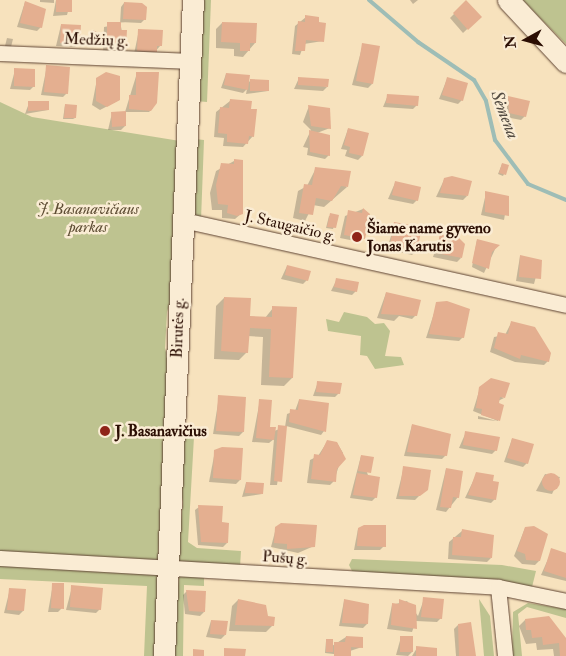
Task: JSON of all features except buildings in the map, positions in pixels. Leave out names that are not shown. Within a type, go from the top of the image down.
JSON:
[{"type":"street","name":"Birutės g.","points":[[164,656],[193,0]]},
{"type":"street","points":[[508,0],[566,62]]},
{"type":"street","name":"Medžių g.","points":[[0,53],[190,61]]},
{"type":"street","name":"J. Staugaičio g.","points":[[183,220],[566,305]]},
{"type":"street","name":"Pušų g.","points":[[0,558],[498,587],[566,601]]},
{"type":"street","points":[[498,587],[505,656]]},
{"type":"green space","points":[[200,0],[211,0],[207,102],[195,101]]},
{"type":"green space","points":[[523,0],[566,0],[566,44],[541,19]]},
{"type":"green space","name":"J. Basanavičiaus parkas","points":[[0,102],[32,117],[180,141],[173,293],[167,312],[165,348],[170,369],[158,559],[154,561],[0,552]]},
{"type":"green space","points":[[195,139],[204,140],[201,220],[194,215]]},
{"type":"green space","points":[[344,312],[367,317],[375,324],[384,323],[390,331],[385,356],[401,357],[404,365],[375,369],[367,356],[360,355],[361,336],[328,331],[326,319],[339,322]]},
{"type":"green space","points":[[194,437],[188,542],[197,548],[241,551],[240,567],[177,561],[183,502],[178,480],[180,439]]},
{"type":"green space","points":[[352,559],[502,565],[536,571],[532,587],[353,573],[349,565]]},
{"type":"green space","points":[[0,564],[158,575],[159,656],[144,656],[147,586],[0,579]]},
{"type":"green space","points":[[179,576],[204,576],[204,586],[184,585],[183,656],[171,656]]},
{"type":"green space","points":[[479,599],[490,616],[494,656],[484,656]]},
{"type":"green space","points":[[528,603],[566,609],[566,618],[527,607],[518,614],[522,656],[512,656],[513,612]]},
{"type":"waterway","name":"Sėmena","points":[[369,0],[418,42],[474,80],[486,101],[495,140],[528,184],[566,200]]},
{"type":"place","name":"Šiame name gyveno Jonas Karutis","points":[[357,237]]},
{"type":"place","name":"J. Basanavičius","points":[[105,431]]}]
